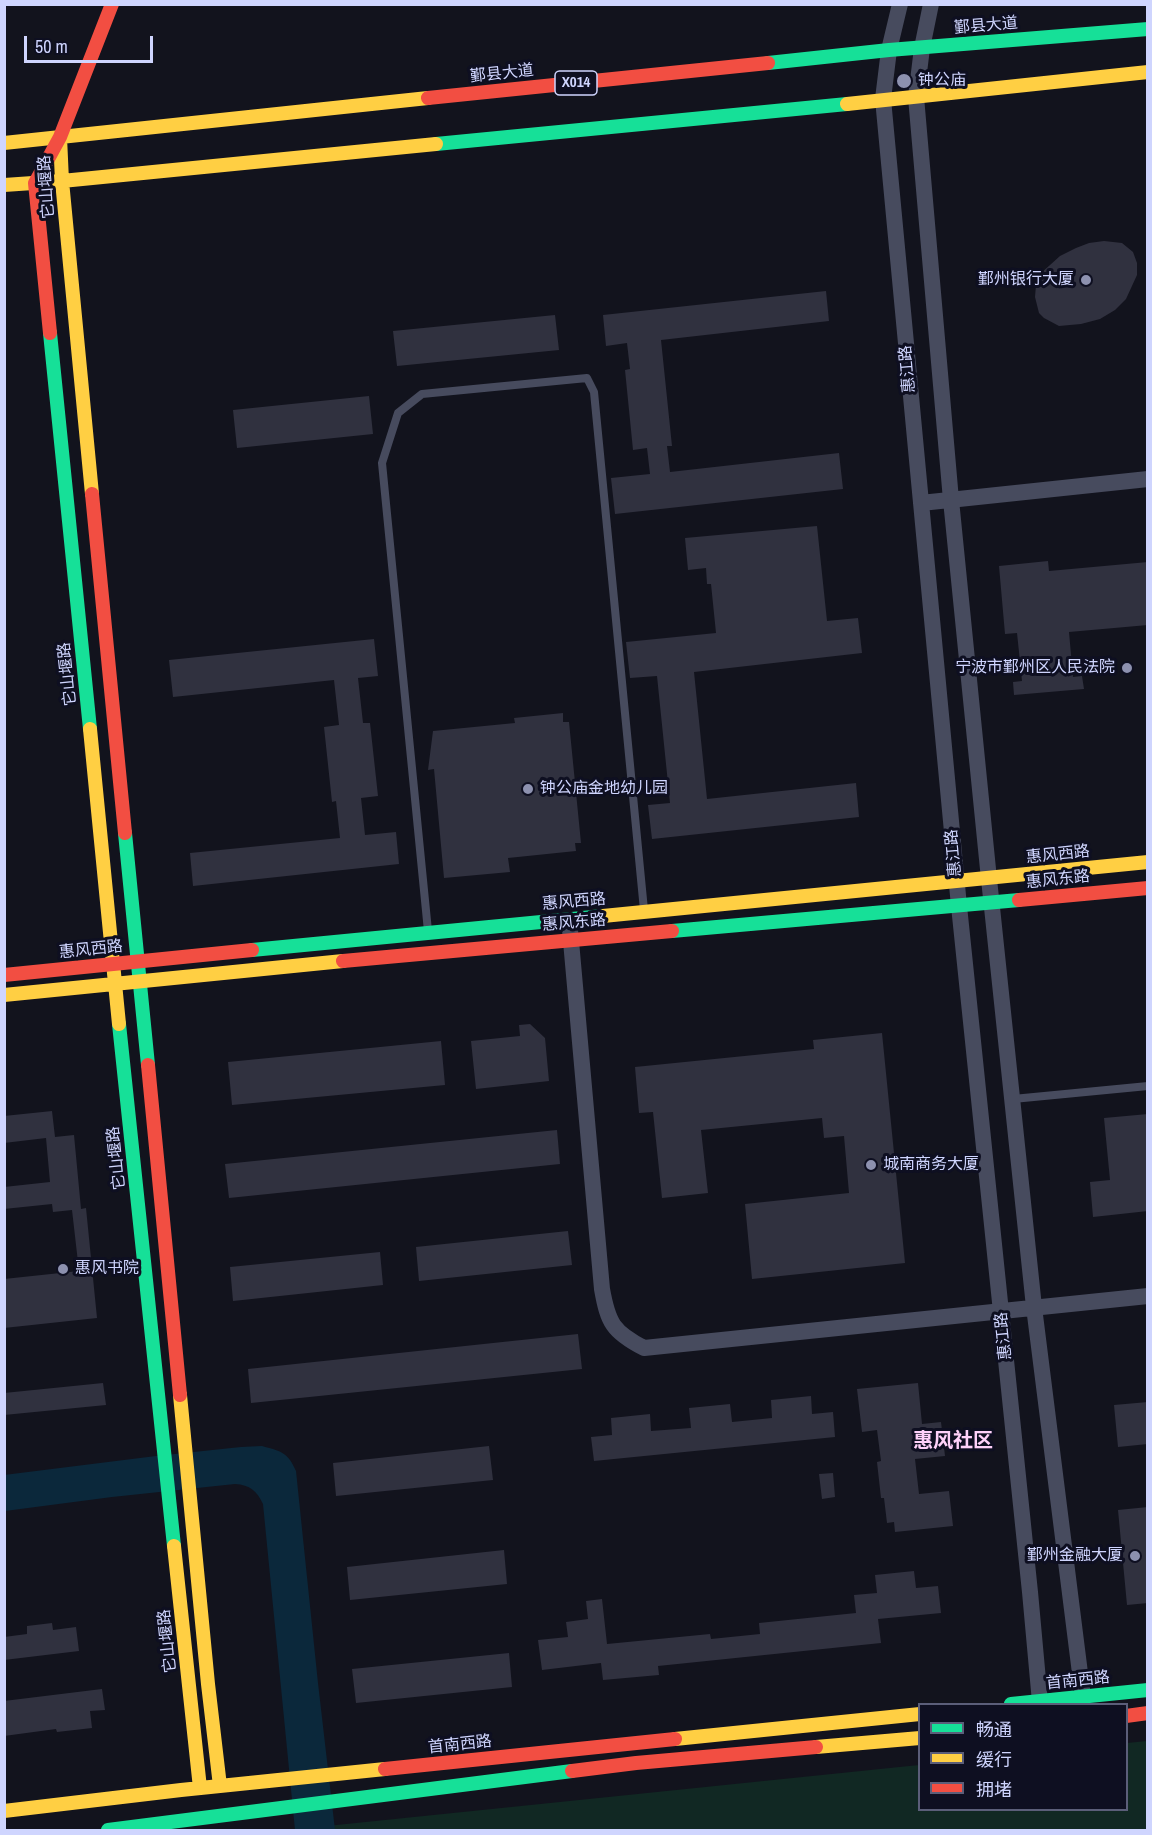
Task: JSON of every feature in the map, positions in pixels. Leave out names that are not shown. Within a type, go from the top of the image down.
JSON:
[{"type":"street","points":[[60,137],[112,4]]},
{"type":"street","name":"惠江路","points":[[900,4],[889,50],[883,99],[959,906],[1040,1702]]},
{"type":"street","name":"惠江路","points":[[931,4],[922,48],[916,97],[951,500],[1034,1307],[1083,1697]]},
{"type":"street","name":"鄞县大道","points":[[4,143],[889,50],[1148,29]]},
{"type":"street","points":[[4,185],[916,97],[1148,72]]},
{"type":"street","name":"它山堰路","points":[[60,137],[62,181],[139,981],[220,1786]]},
{"type":"street","name":"它山堰路","points":[[60,137],[35,183],[113,964],[200,1788]]},
{"type":"street","points":[[921,503],[1148,479]]},
{"type":"street","name":"惠风西路","points":[[4,975],[1148,862]]},
{"type":"street","name":"惠风东路","points":[[4,995],[572,939],[1148,888]]},
{"type":"street","points":[[568,919],[572,939],[602,1289],[606,1309],[614,1329],[628,1340],[644,1348],[1148,1296]]},
{"type":"street","name":"首南西路","points":[[1026,1703],[1148,1690]]},
{"type":"street","points":[[1128,1716],[1148,1713]]},
{"type":"street","name":"首南西路","points":[[4,1811],[200,1788],[918,1714]]},
{"type":"street","points":[[108,1830],[636,1763],[918,1738]]},
{"type":"lane","points":[[431,953],[382,464],[399,413],[422,394],[575,379],[587,378],[594,392],[647,933]]},
{"type":"lane","points":[[1013,1099],[1148,1086]]},
{"type":"green space","points":[[1147,1741],[1147,1830],[288,1830],[918,1765],[918,1811],[1128,1811],[1128,1743]]},
{"type":"water","points":[[262,1446],[283,1453],[296,1471],[335,1830],[295,1830],[263,1504],[255,1492],[249,1487],[235,1484],[5,1511],[4,1475],[156,1456]]},
{"type":"building","name":"鄞州银行大厦","points":[[1104,241],[1122,243],[1133,252],[1137,263],[1137,275],[1126,299],[1115,310],[1100,319],[1081,324],[1059,326],[1044,318],[1039,313],[1035,297],[1040,274],[1060,256],[1089,243]]},
{"type":"building","points":[[826,291],[829,321],[661,340],[672,446],[667,446],[670,472],[839,453],[843,489],[615,514],[611,478],[650,474],[647,448],[633,450],[625,370],[630,369],[627,343],[606,346],[603,315]]},
{"type":"building","points":[[555,315],[559,350],[397,366],[393,331]]},
{"type":"building","points":[[369,396],[373,434],[237,448],[233,410]]},
{"type":"building","points":[[817,526],[827,621],[858,618],[862,653],[694,672],[707,799],[856,783],[859,817],[652,839],[648,805],[670,803],[657,676],[630,678],[626,642],[716,633],[711,584],[707,584],[706,568],[688,570],[685,538]]},
{"type":"building","points":[[1048,561],[1049,571],[1148,562],[1148,625],[1069,632],[1073,677],[1082,676],[1084,689],[1014,695],[1013,682],[1022,681],[1017,633],[1005,634],[999,566]]},
{"type":"building","points":[[374,639],[378,676],[358,678],[363,723],[370,723],[378,796],[361,798],[365,835],[396,832],[399,864],[193,886],[190,853],[340,838],[336,801],[332,802],[324,727],[339,725],[334,680],[173,697],[169,660]]},
{"type":"building","points":[[563,713],[563,722],[569,722],[581,843],[575,843],[576,851],[508,858],[510,872],[444,878],[434,769],[428,770],[433,731],[515,723],[514,718]]},
{"type":"building","points":[[530,1024],[545,1038],[549,1081],[476,1089],[471,1041],[520,1036],[519,1025]]},
{"type":"building","name":"城南商务大厦","points":[[882,1033],[905,1263],[752,1279],[745,1204],[849,1193],[844,1136],[824,1138],[822,1118],[701,1130],[708,1193],[662,1198],[653,1112],[639,1113],[635,1067],[814,1049],[813,1040]]},
{"type":"building","points":[[441,1041],[445,1085],[232,1105],[228,1062]]},
{"type":"building","points":[[52,1111],[55,1137],[74,1135],[81,1209],[86,1208],[97,1318],[4,1328],[4,1279],[79,1271],[72,1210],[53,1212],[52,1204],[4,1209],[4,1187],[50,1182],[46,1138],[4,1143],[4,1116]]},
{"type":"building","points":[[1148,1114],[1148,1211],[1093,1217],[1090,1182],[1110,1180],[1104,1118]]},
{"type":"building","points":[[557,1130],[560,1164],[229,1198],[225,1164]]},
{"type":"building","points":[[568,1231],[572,1265],[419,1281],[416,1247]]},
{"type":"building","points":[[380,1252],[383,1285],[233,1301],[230,1267]]},
{"type":"building","points":[[578,1334],[582,1369],[251,1403],[248,1369]]},
{"type":"building","points":[[103,1383],[106,1405],[4,1415],[4,1393]]},
{"type":"building","points":[[918,1383],[922,1424],[941,1422],[945,1456],[915,1459],[919,1494],[949,1491],[953,1526],[895,1532],[894,1522],[887,1523],[884,1498],[881,1498],[877,1462],[881,1461],[877,1430],[862,1432],[857,1389]]},
{"type":"building","points":[[811,1396],[812,1414],[833,1412],[835,1437],[594,1461],[591,1437],[612,1435],[611,1418],[650,1414],[651,1431],[691,1428],[689,1408],[730,1404],[732,1422],[772,1418],[771,1400]]},
{"type":"building","points":[[1148,1402],[1148,1444],[1118,1447],[1114,1405]]},
{"type":"building","points":[[489,1446],[493,1480],[336,1496],[333,1463]]},
{"type":"building","points":[[833,1473],[835,1497],[822,1499],[819,1474]]},
{"type":"building","name":"鄞州金融大厦","points":[[1148,1507],[1148,1603],[1127,1605],[1118,1510]]},
{"type":"building","points":[[504,1550],[507,1584],[350,1600],[347,1567]]},
{"type":"building","points":[[914,1571],[916,1588],[938,1586],[941,1613],[878,1619],[881,1643],[658,1666],[659,1675],[603,1680],[601,1663],[542,1670],[538,1640],[568,1637],[566,1622],[588,1619],[586,1601],[602,1599],[607,1644],[710,1634],[711,1639],[760,1634],[759,1623],[856,1613],[854,1595],[877,1593],[875,1575]]},
{"type":"building","points":[[52,1623],[53,1630],[76,1627],[79,1651],[4,1660],[4,1637],[27,1634],[27,1626]]},
{"type":"building","points":[[509,1653],[512,1687],[356,1703],[352,1669]]},
{"type":"building","points":[[102,1689],[105,1710],[90,1711],[92,1728],[57,1732],[56,1729],[4,1736],[4,1701]]},
{"type":"traffic: fast","points":[[768,63],[889,50],[1148,29]]},
{"type":"traffic: fast","points":[[436,144],[847,104]]},
{"type":"traffic: fast","points":[[50,333],[90,729]]},
{"type":"traffic: fast","points":[[125,833],[148,1065]]},
{"type":"traffic: fast","points":[[672,931],[1019,900]]},
{"type":"traffic: fast","points":[[252,950],[603,916]]},
{"type":"traffic: fast","points":[[119,1024],[174,1546]]},
{"type":"traffic: fast","points":[[1021,1703],[1148,1690]]},
{"type":"traffic: fast","points":[[108,1830],[572,1771]]},
{"type":"traffic: slow","points":[[847,104],[1148,72]]},
{"type":"traffic: slow","points":[[4,143],[428,98]]},
{"type":"traffic: slow","points":[[60,137],[62,181],[92,494]]},
{"type":"traffic: slow","points":[[4,185],[436,144]]},
{"type":"traffic: slow","points":[[90,729],[119,1024]]},
{"type":"traffic: slow","points":[[603,916],[1148,862]]},
{"type":"traffic: slow","points":[[4,995],[343,961]]},
{"type":"traffic: slow","points":[[180,1395],[220,1786]]},
{"type":"traffic: slow","points":[[174,1546],[200,1788]]},
{"type":"traffic: slow","points":[[675,1739],[918,1714]]},
{"type":"traffic: slow","points":[[816,1747],[918,1738]]},
{"type":"traffic: slow","points":[[4,1811],[385,1769]]},
{"type":"traffic: jam","points":[[50,333],[35,183],[60,137],[112,4]]},
{"type":"traffic: jam","points":[[428,98],[768,63]]},
{"type":"traffic: jam","points":[[92,494],[125,833]]},
{"type":"traffic: jam","points":[[1019,900],[1148,888]]},
{"type":"traffic: jam","points":[[343,961],[672,931]]},
{"type":"traffic: jam","points":[[4,975],[252,950]]},
{"type":"traffic: jam","points":[[148,1065],[180,1395]]},
{"type":"traffic: jam","points":[[1128,1716],[1148,1713]]},
{"type":"traffic: jam","points":[[385,1769],[675,1739]]},
{"type":"traffic: jam","points":[[572,1771],[816,1747]]},
{"type":"place","name":"钟公庙","points":[[904,81]]},
{"type":"place","name":"鄞州银行大厦","points":[[1086,280]]},
{"type":"place","name":"宁波市鄞州区人民法院","points":[[1127,668]]},
{"type":"place","name":"钟公庙金地幼儿园","points":[[528,789]]},
{"type":"place","name":"城南商务大厦","points":[[871,1165]]},
{"type":"place","name":"惠风书院","points":[[63,1269]]},
{"type":"place","name":"鄞州金融大厦","points":[[1135,1556]]},
{"type":"district","name":"惠风社区","points":[[953,1442]]}]
